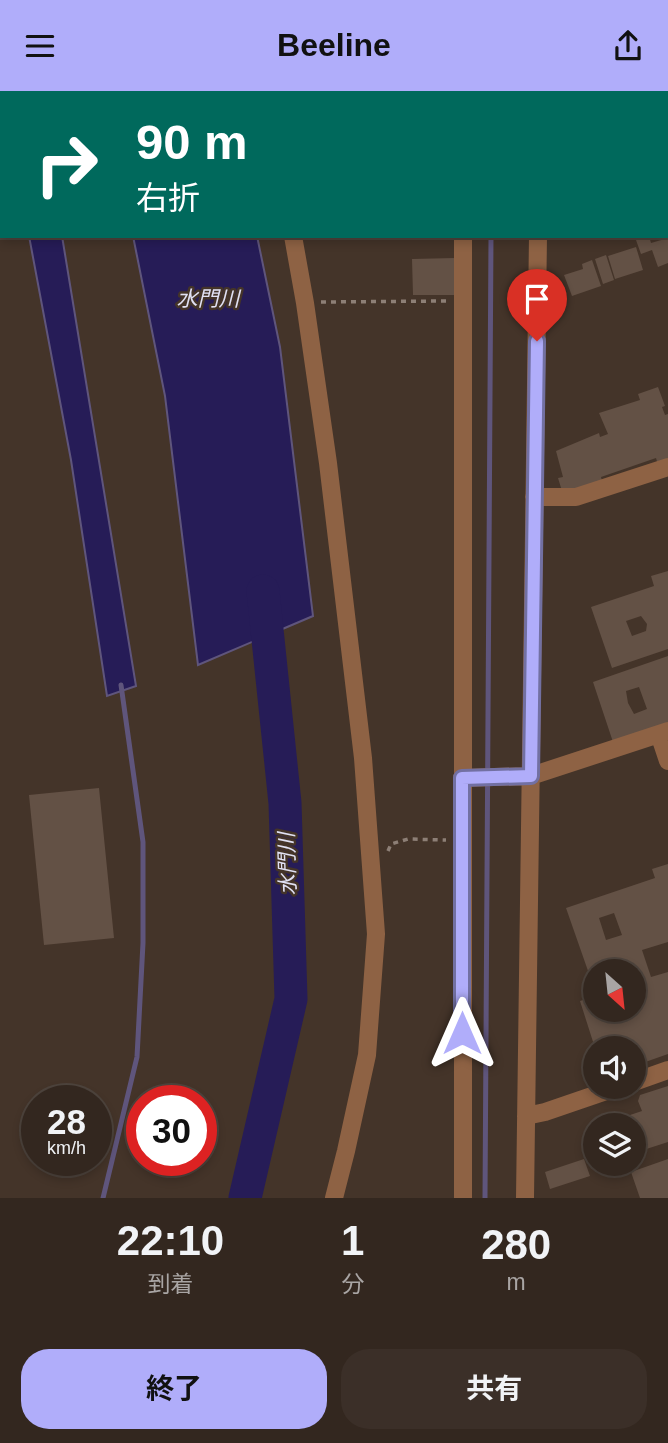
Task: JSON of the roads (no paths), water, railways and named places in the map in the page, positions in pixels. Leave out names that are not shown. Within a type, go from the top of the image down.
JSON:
[{"type":"street","points":[[293,238],[328,463],[363,758],[376,934],[367,1055],[334,1198]]},
{"type":"street","points":[[463,238],[466,778],[462,841],[463,1198]]},
{"type":"street","points":[[525,1198],[525,777],[534,498],[538,238]]},
{"type":"street","points":[[534,498],[576,497],[668,467]]},
{"type":"street","points":[[466,778],[525,777],[664,732],[668,761]]},
{"type":"street","points":[[646,1078],[668,1070]]},
{"type":"street","points":[[526,1116],[583,1099]]},
{"type":"water","points":[[29,238],[62,238],[136,686],[107,696],[71,460]]},
{"type":"water","name":"水門川","points":[[133,238],[257,238],[280,347],[313,616],[198,665],[165,396]]},
{"type":"waterway","points":[[485,1198],[491,238]]},
{"type":"waterway","name":"水門川","points":[[245,1198],[291,999],[285,803],[263,591]]},
{"type":"waterway","points":[[103,1198],[137,1057],[143,943],[143,842],[121,685]]}]
